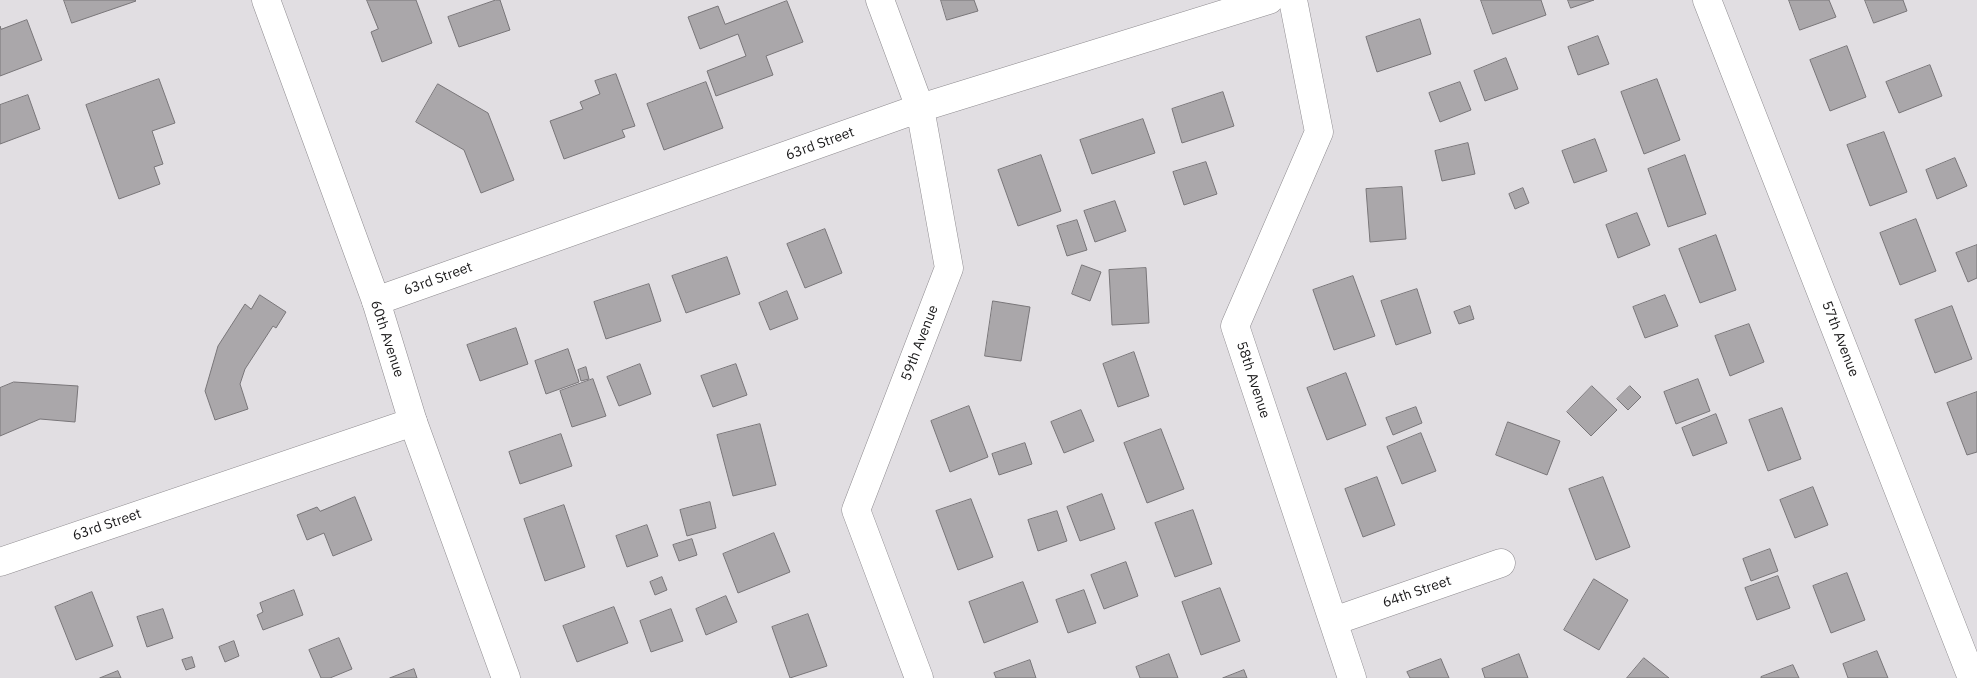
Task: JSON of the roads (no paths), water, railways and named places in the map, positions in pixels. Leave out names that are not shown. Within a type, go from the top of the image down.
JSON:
[{"type":"street","name":"60th Avenue","points":[[266,0],[376,301],[413,422],[506,678]]},
{"type":"street","name":"59th Avenue","points":[[880,0],[920,108],[949,268],[856,510],[919,678]]},
{"type":"street","name":"63rd Street","points":[[376,301],[920,108],[1269,0]]},
{"type":"street","name":"58th Avenue","points":[[1293,0],[1319,132],[1235,326],[1352,678]]},
{"type":"street","name":"57th Avenue","points":[[1708,0],[1972,678]]},
{"type":"street","name":"63rd Street","points":[[0,562],[413,422]]},
{"type":"street","name":"64th Street","points":[[1334,621],[1501,563]]}]
